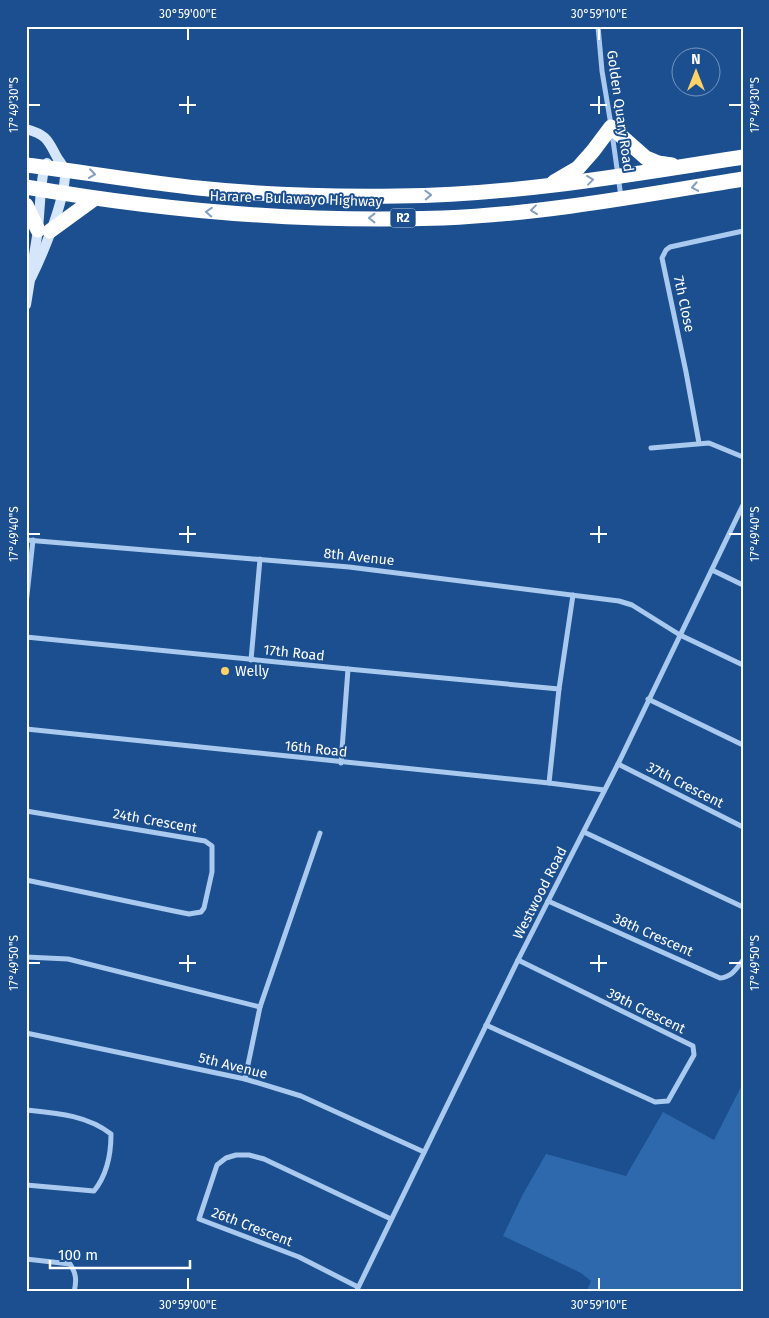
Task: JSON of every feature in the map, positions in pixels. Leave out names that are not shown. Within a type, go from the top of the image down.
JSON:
[{"type":"highway","points":[[548,185],[578,168],[594,151],[611,127],[646,158],[658,163],[681,167]]},
{"type":"highway","name":"Harare - Bulawayo Highway","points":[[26,164],[198,188],[326,195],[399,196],[466,194],[618,177],[743,156]]},
{"type":"highway","name":"Harare - Bulawayo Highway","points":[[34,188],[94,199],[212,212],[311,218],[396,218],[474,216],[621,199],[743,179]]},
{"type":"highway","points":[[26,205],[44,231],[94,199]]},
{"type":"street","name":"Golden Quary Road","points":[[598,26],[602,71],[621,199]]},
{"type":"street","points":[[26,129],[35,131],[53,145],[55,153],[65,170],[62,193],[44,231],[40,259],[31,278],[26,305]]},
{"type":"street","points":[[44,231],[34,188],[44,167],[55,153]]},
{"type":"street","name":"7th Close","points":[[699,443],[685,363],[662,258],[670,247],[743,231]]},
{"type":"street","points":[[651,448],[709,443],[743,457]]},
{"type":"street","name":"Westwood Road","points":[[357,1289],[518,960],[618,764],[743,506]]},
{"type":"street","name":"8th Avenue","points":[[26,540],[349,567],[626,602],[680,635],[743,665]]},
{"type":"street","points":[[26,604],[34,540]]},
{"type":"street","points":[[251,660],[260,559]]},
{"type":"street","points":[[712,570],[743,585]]},
{"type":"street","points":[[549,783],[559,688],[573,595]]},
{"type":"street","name":"17th Road","points":[[26,637],[559,688]]},
{"type":"street","points":[[342,763],[348,669]]},
{"type":"street","points":[[648,699],[743,745]]},
{"type":"street","name":"16th Road","points":[[26,729],[604,790]]},
{"type":"street","name":"37th Crescent","points":[[618,764],[743,827]]},
{"type":"street","name":"24th Crescent","points":[[26,810],[205,841],[212,846],[212,872],[204,908],[201,912],[193,914],[174,912],[26,880]]},
{"type":"street","points":[[245,1079],[260,1007],[320,832]]},
{"type":"street","points":[[584,832],[743,907]]},
{"type":"street","name":"38th Crescent","points":[[548,901],[720,978],[728,977],[743,960]]},
{"type":"street","points":[[26,957],[68,959],[260,1007]]},
{"type":"street","name":"39th Crescent","points":[[486,1025],[655,1102],[668,1101],[694,1055],[693,1046],[518,960]]},
{"type":"street","name":"5th Avenue","points":[[26,1033],[245,1079],[301,1096],[424,1152]]},
{"type":"street","points":[[26,1110],[62,1114],[96,1123],[110,1134],[111,1146],[106,1172],[94,1191],[26,1185]]},
{"type":"street","name":"26th Crescent","points":[[357,1289],[299,1257],[199,1219],[217,1165],[226,1158],[236,1155],[249,1155],[264,1159],[392,1219]]},
{"type":"street","points":[[26,1259],[70,1264],[75,1272],[76,1283],[74,1292]]},
{"type":"shaded area","points":[[743,1083],[743,1292],[586,1292],[591,1281],[581,1273],[503,1236],[523,1194],[546,1154],[626,1176],[663,1112],[714,1140]]},
{"type":"place","name":"Welly","points":[[225,671]]}]
